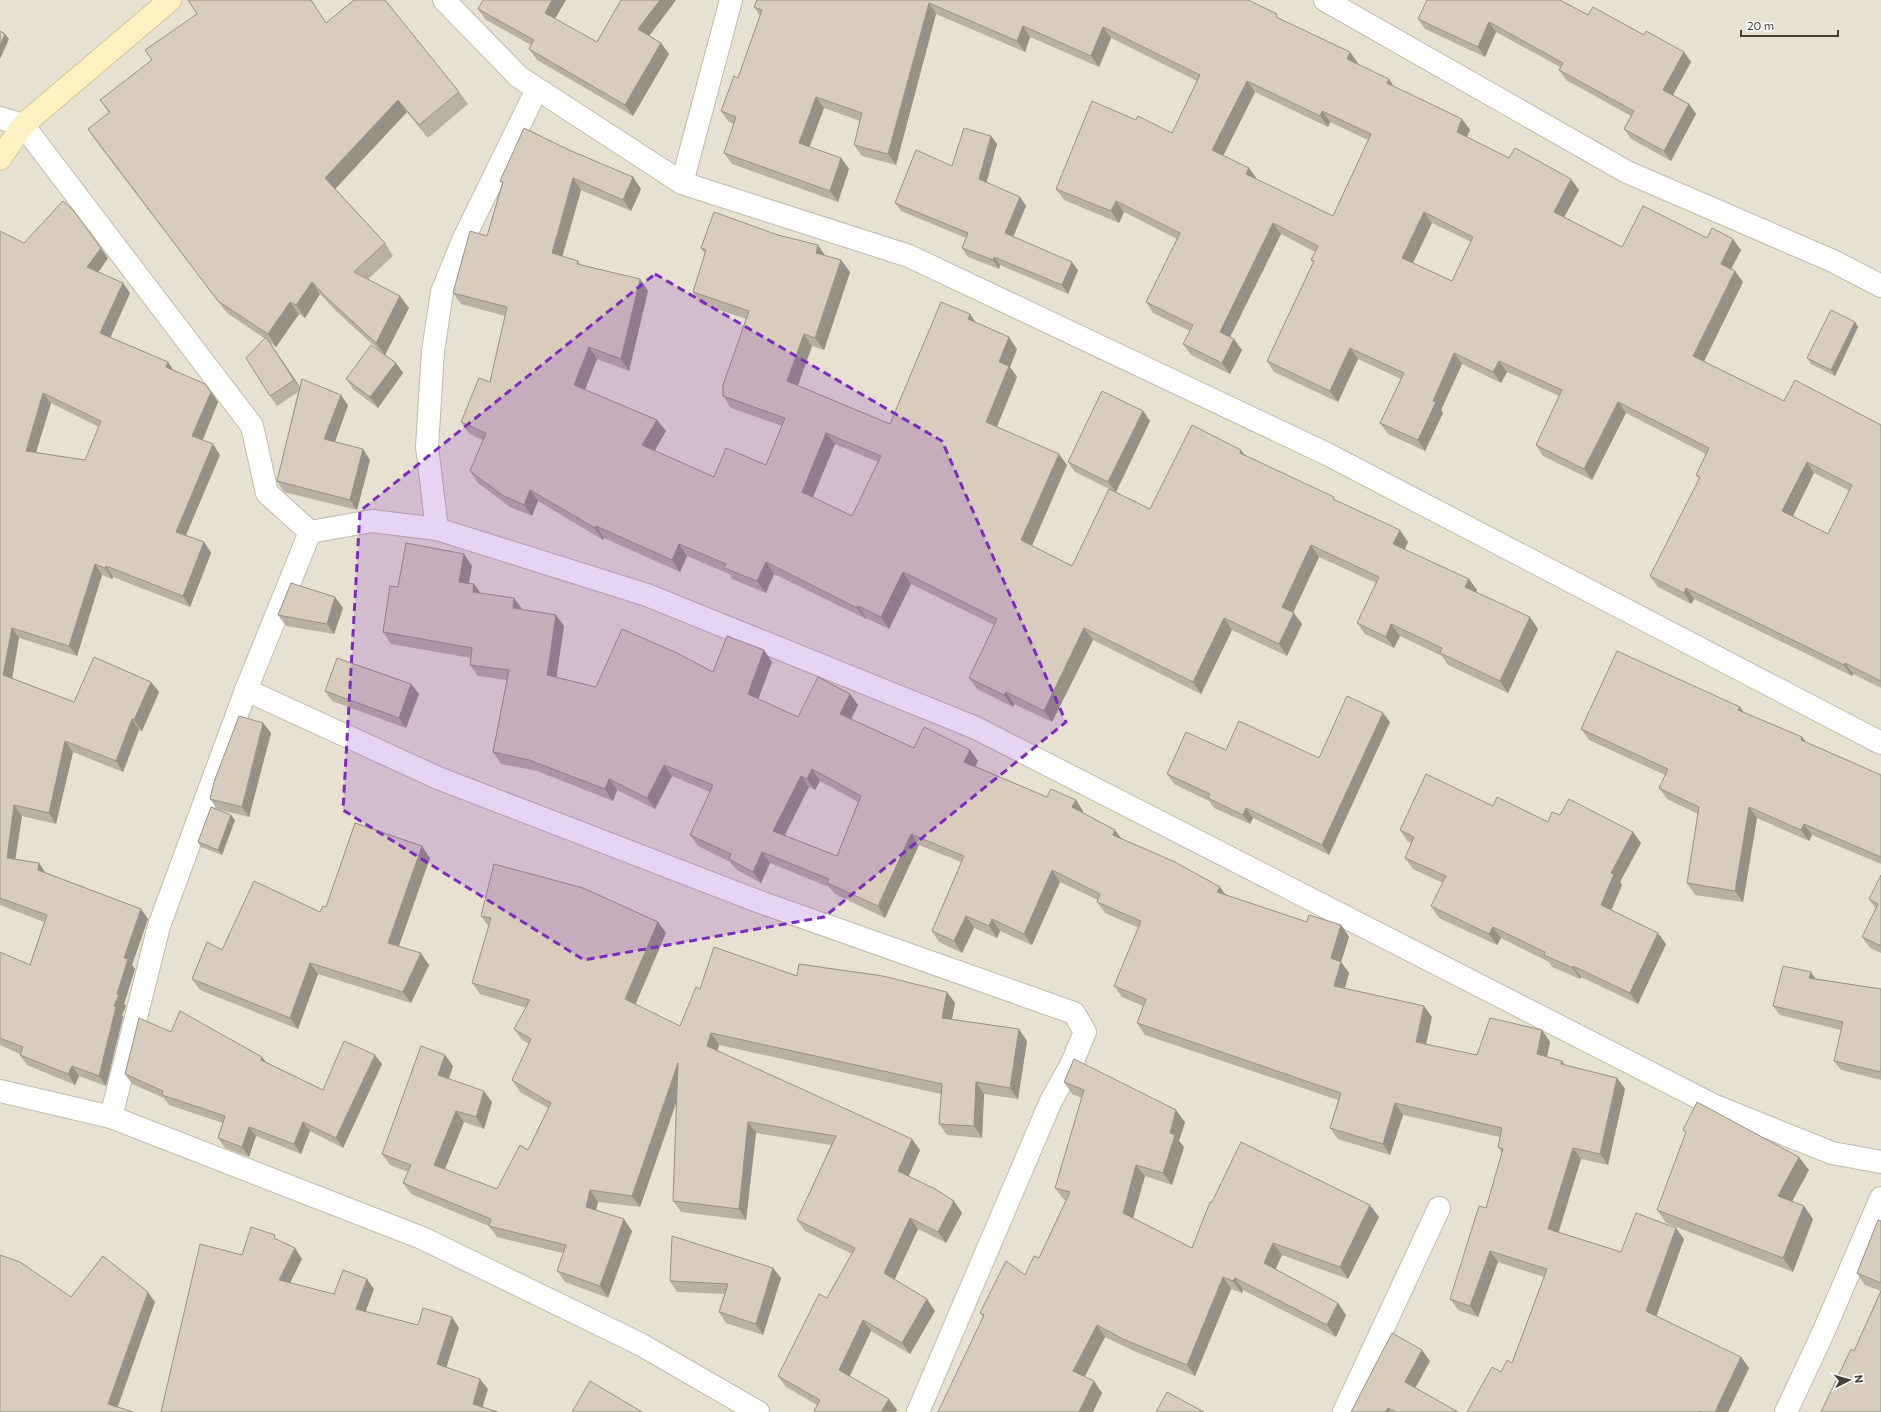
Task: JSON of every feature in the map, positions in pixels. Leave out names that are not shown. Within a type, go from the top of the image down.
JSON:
[{"type":"street","points":[[0,159],[23,125],[170,0]]},
{"type":"street","points":[[444,0],[518,77],[682,183],[909,256],[1326,454],[1881,743]]},
{"type":"street","points":[[682,183],[731,0]]},
{"type":"street","points":[[1325,0],[1626,172],[1833,261],[1881,286]]},
{"type":"street","points":[[437,529],[427,447],[433,351],[442,292],[464,238],[537,89]]},
{"type":"street","points":[[0,118],[23,125],[252,426],[267,493],[310,532]]},
{"type":"street","points":[[310,532],[372,521],[437,529],[647,595],[976,728],[1714,1106],[1832,1153],[1881,1162]]},
{"type":"street","points":[[111,1117],[160,926],[246,690],[310,532]]},
{"type":"street","points":[[246,690],[438,778],[760,902],[1074,1013],[1086,1032],[1072,1064],[1051,1101],[918,1412]]},
{"type":"street","points":[[0,1091],[111,1117],[422,1238],[640,1344],[758,1412]]},
{"type":"street","points":[[1786,1412],[1823,1333],[1881,1198]]},
{"type":"street","points":[[1344,1412],[1438,1208]]},
{"type":"highlighted area","points":[[655,274],[942,441],[1066,722],[824,917],[584,960],[343,810],[360,511]]},
{"type":"shaded area","points":[[0,0],[1881,0],[1881,1412],[0,1412]]},
{"type":"building","points":[[188,0],[311,0],[326,23],[354,0],[385,0],[459,92],[419,125],[398,100],[325,178],[385,243],[354,272],[400,296],[376,343],[327,298],[312,282],[296,305],[290,302],[268,334],[218,301],[88,129],[110,112],[100,100],[152,60],[145,50],[197,14]]},
{"type":"building","points":[[483,0],[552,0],[545,13],[597,42],[621,0],[660,0],[638,29],[661,43],[625,105],[529,49],[534,40],[478,9]]},
{"type":"building","points":[[757,0],[1248,0],[1277,14],[1276,17],[1350,52],[1347,59],[1389,79],[1387,83],[1462,119],[1457,132],[1509,158],[1515,148],[1571,179],[1554,212],[1622,247],[1643,206],[1707,238],[1712,228],[1733,239],[1721,264],[1735,271],[1693,356],[1784,401],[1795,380],[1881,425],[1881,681],[1845,663],[1844,665],[1686,588],[1684,593],[1650,576],[1700,477],[1696,475],[1709,448],[1618,402],[1584,469],[1536,445],[1562,390],[1499,361],[1493,372],[1454,353],[1433,401],[1436,402],[1418,440],[1380,423],[1404,373],[1350,348],[1330,391],[1267,361],[1314,261],[1311,260],[1318,246],[1273,223],[1220,332],[1234,339],[1222,363],[1183,344],[1193,325],[1146,302],[1180,233],[1116,201],[1111,211],[1056,189],[1092,101],[1136,120],[1138,116],[1172,133],[1200,75],[1103,27],[1091,56],[1023,26],[1017,41],[929,3],[888,154],[854,145],[862,113],[816,97],[799,143],[841,158],[830,191],[724,153],[736,117],[721,111],[734,76],[738,78],[762,10],[754,7]],"holes":[[[1247,81],[1320,116],[1322,111],[1371,134],[1333,216],[1246,174],[1249,168],[1212,150]],[[1424,212],[1473,237],[1452,281],[1402,258]],[[1807,462],[1852,485],[1828,534],[1782,511]]]},
{"type":"building","points":[[1427,0],[1560,0],[1588,15],[1593,7],[1644,35],[1646,31],[1684,52],[1663,90],[1689,104],[1664,151],[1624,129],[1634,111],[1559,70],[1563,63],[1489,22],[1478,47],[1418,19]]},
{"type":"building","points":[[0,31],[5,34],[0,46]]},
{"type":"building","points":[[524,128],[569,150],[633,177],[623,200],[573,178],[552,253],[578,261],[577,264],[640,279],[621,359],[589,347],[574,385],[657,420],[642,445],[714,477],[726,448],[766,465],[785,418],[723,396],[723,385],[749,311],[693,292],[706,250],[701,248],[714,212],[778,235],[818,245],[816,253],[841,260],[815,338],[804,334],[787,381],[890,424],[941,302],[970,314],[968,319],[1009,337],[999,362],[1009,366],[986,422],[1059,454],[1021,540],[1072,566],[1109,489],[1150,509],[1192,425],[1241,450],[1240,453],[1400,530],[1393,544],[1469,579],[1465,587],[1530,617],[1500,681],[1440,653],[1442,648],[1391,624],[1386,637],[1357,623],[1379,577],[1311,545],[1282,607],[1294,613],[1279,644],[1224,618],[1193,682],[1084,628],[1044,711],[1006,692],[1004,695],[969,678],[997,619],[903,572],[881,617],[858,606],[857,608],[766,562],[757,581],[724,568],[726,564],[679,544],[672,560],[596,526],[595,528],[530,490],[524,505],[502,495],[470,471],[486,433],[461,422],[479,378],[490,382],[507,307],[453,293],[470,231],[487,236],[503,182],[500,181]],"holes":[[[826,433],[881,456],[852,516],[802,492]]]},
{"type":"building","points":[[964,128],[991,136],[979,179],[1020,197],[1005,233],[1072,262],[1062,285],[994,257],[993,260],[962,248],[968,233],[895,203],[916,150],[952,166]]},
{"type":"building","points":[[63,201],[73,210],[101,248],[87,267],[123,283],[100,333],[168,362],[166,367],[205,384],[211,392],[192,436],[213,444],[176,532],[204,542],[183,596],[106,566],[105,568],[95,564],[69,646],[12,628],[3,675],[74,702],[94,657],[151,682],[134,720],[132,719],[116,761],[65,741],[49,813],[14,805],[7,858],[39,863],[38,870],[141,909],[124,958],[128,959],[117,994],[119,995],[114,1006],[116,1007],[99,1076],[72,1066],[68,1074],[20,1055],[23,1047],[0,1038],[0,952],[30,965],[47,915],[0,898],[0,231],[24,243]],"holes":[[[43,393],[101,421],[85,460],[26,451]]]},
{"type":"building","points":[[1831,310],[1855,322],[1831,370],[1807,358]]},
{"type":"building","points":[[266,337],[294,380],[270,396],[246,358]]},
{"type":"building","points":[[371,345],[396,363],[370,397],[346,379]]},
{"type":"building","points":[[302,379],[341,395],[324,439],[363,449],[350,500],[277,481]]},
{"type":"building","points":[[1102,391],[1143,411],[1108,482],[1068,462]]},
{"type":"building","points":[[406,543],[464,554],[459,582],[474,584],[473,592],[514,598],[513,608],[556,615],[547,675],[596,687],[622,629],[677,653],[713,672],[727,636],[764,650],[748,694],[798,717],[818,677],[850,694],[840,714],[914,748],[924,727],[970,750],[964,762],[1047,797],[1051,789],[1076,800],[1072,807],[1115,830],[1113,835],[1175,862],[1220,887],[1217,892],[1307,922],[1309,915],[1341,925],[1331,958],[1341,962],[1334,986],[1424,1006],[1416,1042],[1477,1055],[1490,1018],[1542,1030],[1537,1054],[1562,1061],[1561,1064],[1617,1078],[1600,1154],[1573,1148],[1548,1229],[1621,1252],[1636,1213],[1676,1228],[1646,1311],[1741,1357],[1715,1412],[1467,1412],[1492,1367],[1501,1372],[1507,1360],[1512,1363],[1547,1269],[1490,1251],[1470,1306],[1450,1299],[1479,1206],[1486,1208],[1503,1149],[1498,1147],[1502,1128],[1395,1103],[1383,1144],[1330,1128],[1341,1093],[1137,1023],[1146,999],[1114,986],[1141,921],[1097,902],[1100,894],[1052,870],[1024,934],[992,919],[989,926],[966,916],[954,941],[932,931],[964,856],[911,834],[878,906],[827,883],[829,879],[762,852],[753,872],[729,859],[731,854],[690,835],[713,785],[664,765],[647,798],[609,779],[605,789],[529,760],[493,752],[509,670],[470,665],[472,648],[383,632],[390,586],[398,587]],"holes":[[[812,769],[861,796],[837,856],[773,831],[801,776],[807,779]]]},
{"type":"building","points":[[291,583],[335,597],[327,624],[278,615]]},
{"type":"building","points":[[1617,651],[1740,707],[1738,710],[1802,737],[1801,740],[1881,775],[1881,857],[1804,824],[1801,830],[1749,807],[1735,891],[1687,883],[1699,807],[1659,788],[1668,769],[1581,729]]},
{"type":"building","points":[[337,658],[411,684],[399,718],[325,691]]},
{"type":"building","points":[[1347,696],[1383,713],[1322,845],[1246,808],[1243,815],[1208,798],[1210,794],[1167,774],[1186,732],[1226,750],[1239,721],[1319,758]]},
{"type":"building","points":[[239,716],[263,723],[242,807],[210,799],[214,782]]},
{"type":"building","points":[[1426,774],[1493,806],[1497,797],[1548,822],[1552,812],[1560,815],[1569,799],[1633,832],[1611,873],[1614,874],[1601,905],[1658,933],[1630,993],[1573,966],[1573,968],[1544,955],[1545,952],[1493,927],[1489,934],[1431,906],[1446,876],[1405,858],[1414,837],[1400,830]]},
{"type":"building","points":[[211,807],[231,815],[218,850],[198,842]]},
{"type":"building","points":[[355,823],[422,846],[388,943],[421,953],[403,992],[310,963],[290,1018],[192,979],[207,942],[222,950],[254,881],[320,912],[323,906],[326,907]]},
{"type":"building","points":[[494,864],[583,888],[658,922],[625,999],[680,1026],[696,987],[700,989],[714,947],[797,976],[799,964],[883,976],[947,992],[942,1018],[1019,1029],[1010,1088],[976,1082],[974,1126],[939,1124],[942,1084],[711,1033],[707,1046],[912,1139],[898,1171],[935,1189],[954,1201],[938,1232],[910,1218],[884,1273],[927,1299],[902,1343],[863,1320],[839,1370],[889,1399],[881,1412],[815,1412],[814,1411],[820,1400],[778,1376],[819,1294],[827,1298],[855,1248],[797,1220],[836,1136],[748,1122],[739,1209],[673,1201],[678,1063],[632,1196],[590,1190],[586,1207],[624,1219],[600,1286],[557,1271],[566,1245],[489,1226],[491,1219],[403,1183],[411,1165],[382,1154],[421,1046],[445,1055],[438,1075],[484,1091],[476,1117],[456,1111],[434,1165],[497,1189],[520,1145],[528,1150],[551,1103],[512,1080],[531,1039],[514,1029],[530,1000],[472,983],[491,918],[481,916]]},
{"type":"building","points":[[1881,875],[1881,946],[1862,937],[1878,904],[1869,899]]},
{"type":"building","points":[[1783,966],[1811,972],[1809,978],[1881,989],[1881,1072],[1834,1061],[1843,1022],[1773,1006]]},
{"type":"building","points":[[180,1011],[262,1057],[261,1060],[323,1090],[344,1041],[375,1055],[336,1138],[303,1122],[294,1144],[249,1127],[242,1147],[218,1138],[225,1116],[162,1095],[163,1091],[125,1074],[139,1018],[171,1032]]},
{"type":"building","points":[[1074,1059],[1176,1110],[1170,1133],[1175,1135],[1163,1173],[1136,1165],[1123,1213],[1192,1248],[1210,1202],[1212,1202],[1241,1142],[1370,1205],[1340,1267],[1273,1243],[1264,1263],[1338,1303],[1327,1325],[1235,1278],[1233,1281],[1223,1277],[1187,1365],[1125,1340],[1097,1325],[1073,1371],[1094,1381],[1079,1412],[938,1412],[984,1315],[980,1313],[1006,1261],[1025,1275],[1034,1256],[1039,1258],[1070,1192],[1055,1188],[1084,1090],[1064,1082]]},
{"type":"building","points":[[1697,1102],[1799,1157],[1778,1196],[1804,1206],[1783,1258],[1657,1210],[1686,1132],[1683,1130]]},
{"type":"building","points":[[1878,1220],[1881,1221],[1881,1283],[1857,1273]]},
{"type":"building","points":[[251,1227],[275,1235],[274,1238],[295,1248],[279,1280],[334,1294],[343,1270],[367,1279],[356,1309],[418,1325],[423,1308],[452,1317],[437,1364],[480,1379],[473,1404],[498,1412],[161,1412],[200,1244],[242,1255]]},
{"type":"building","points":[[672,1236],[773,1268],[756,1324],[719,1312],[728,1284],[670,1281]]},
{"type":"building","points":[[0,1255],[20,1262],[71,1297],[103,1256],[148,1292],[108,1404],[133,1412],[0,1412]]},
{"type":"building","points":[[1881,1291],[1881,1412],[1821,1412],[1851,1349],[1854,1351]]},
{"type":"building","points":[[1392,1333],[1422,1350],[1405,1382],[1458,1412],[1396,1412],[1388,1408],[1385,1412],[1351,1412]]},
{"type":"building","points":[[590,1381],[642,1412],[572,1412]]},
{"type":"building","points":[[1167,1392],[1204,1412],[1156,1412]]}]
